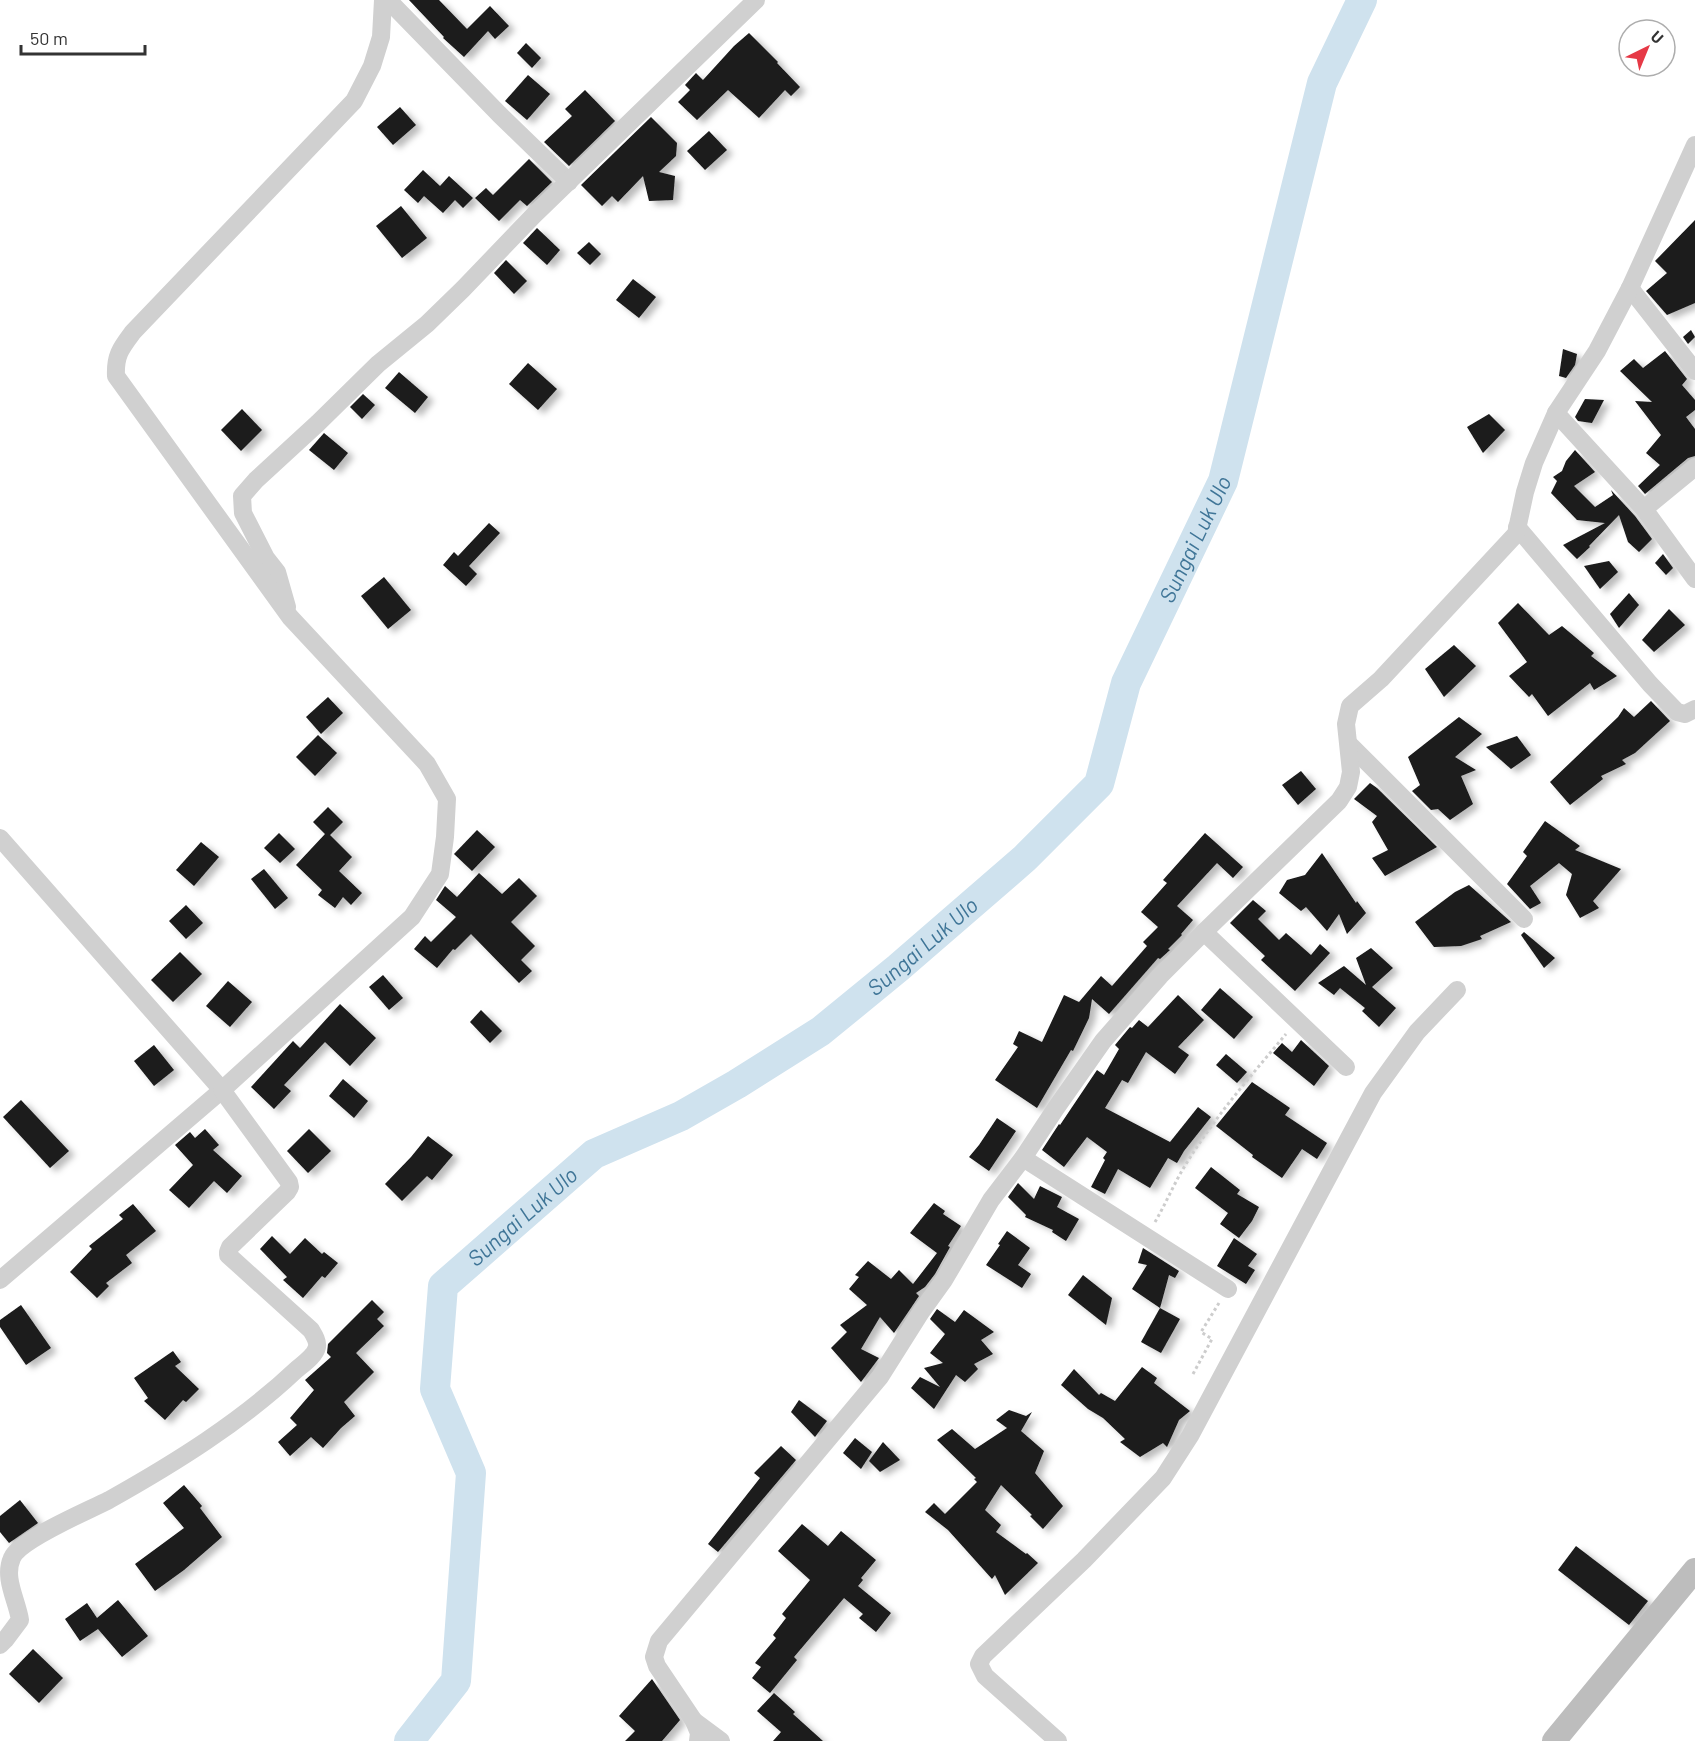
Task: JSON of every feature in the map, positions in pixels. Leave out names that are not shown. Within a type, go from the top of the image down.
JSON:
[{"type":"main road","points":[[1554,1741],[1695,1570]]},
{"type":"street","points":[[0,1280],[222,1090],[412,917],[440,874],[447,799],[427,764],[290,617],[116,376],[116,361],[123,345],[133,332],[354,102],[372,66],[381,37],[382,0]]},
{"type":"street","points":[[388,0],[569,182]]},
{"type":"street","points":[[290,617],[277,572],[266,558],[243,513],[242,496],[378,364],[463,289],[534,216],[756,0]]},
{"type":"street","points":[[698,1741],[699,1733],[694,1721],[657,1666],[654,1657],[659,1641],[880,1377],[944,1280],[991,1200],[1023,1158],[1103,1041],[1160,976],[1339,801],[1348,787],[1351,772],[1346,724],[1350,706],[1381,679],[1516,534],[1534,463],[1556,413],[1597,351],[1630,288],[1695,145]]},
{"type":"street","points":[[1630,288],[1695,370]]},
{"type":"street","points":[[1556,413],[1644,509],[1695,579]]},
{"type":"street","points":[[1644,509],[1695,466]]},
{"type":"street","points":[[1517,527],[1650,684],[1677,712],[1685,714],[1695,709]]},
{"type":"street","points":[[1349,744],[1524,919]]},
{"type":"street","points":[[0,838],[222,1090],[289,1182],[290,1187],[287,1192],[230,1247],[228,1255],[311,1330],[316,1338],[317,1346],[312,1356],[270,1394],[183,1456],[18,1549],[12,1557],[9,1580],[18,1605],[20,1620],[0,1645]]},
{"type":"street","points":[[1204,932],[1346,1067]]},
{"type":"street","points":[[1058,1741],[986,1676],[980,1664],[983,1656],[1084,1560],[1164,1478],[1190,1436],[1373,1093],[1418,1032],[1457,990]]},
{"type":"street","points":[[1023,1158],[1228,1288]]},
{"type":"street","points":[[694,1721],[721,1741]]},
{"type":"path","points":[[1148,1237],[1183,1169],[1211,1128],[1242,1086],[1297,1021]]},
{"type":"path","points":[[1192,1374],[1212,1339],[1201,1332],[1228,1288]]},
{"type":"building","points":[[409,0],[439,0],[467,29],[490,6],[509,26],[495,39],[488,31],[464,57],[443,38]]},
{"type":"building","points":[[749,33],[800,87],[791,96],[785,90],[759,118],[728,90],[697,120],[678,102],[690,90],[685,85],[696,73],[703,80]]},
{"type":"building","points":[[526,43],[541,58],[532,68],[517,53]]},
{"type":"building","points":[[528,75],[550,94],[527,120],[505,101]]},
{"type":"building","points":[[585,90],[615,121],[569,166],[544,142],[572,116],[565,109]]},
{"type":"building","points":[[400,107],[416,125],[393,145],[377,127]]},
{"type":"building","points":[[651,117],[677,143],[676,156],[659,172],[675,176],[673,200],[649,201],[643,176],[618,202],[612,196],[602,206],[581,185]]},
{"type":"building","points":[[709,131],[727,150],[705,170],[687,151]]},
{"type":"building","points":[[529,159],[552,182],[527,206],[520,200],[499,221],[475,198],[486,188],[493,195]]},
{"type":"building","points":[[423,170],[440,186],[449,176],[473,198],[463,208],[455,200],[443,213],[424,196],[418,203],[404,190]]},
{"type":"building","points":[[401,206],[427,238],[402,258],[376,226]]},
{"type":"building","points":[[1695,220],[1695,303],[1667,315],[1646,291],[1667,273],[1655,261]]},
{"type":"building","points":[[537,228],[560,250],[547,265],[523,243]]},
{"type":"building","points":[[589,242],[601,254],[590,265],[577,253]]},
{"type":"building","points":[[506,260],[527,281],[514,294],[494,273]]},
{"type":"building","points":[[633,279],[656,297],[639,318],[616,300]]},
{"type":"building","points":[[1691,330],[1695,337],[1688,344],[1683,337]]},
{"type":"building","points":[[1563,349],[1577,354],[1575,365],[1566,378],[1559,376]]},
{"type":"building","points":[[1665,351],[1687,379],[1682,385],[1695,400],[1695,410],[1686,417],[1695,429],[1695,456],[1688,458],[1645,494],[1638,486],[1660,465],[1646,453],[1661,435],[1635,401],[1652,402],[1620,371],[1634,359],[1643,368]]},
{"type":"building","points":[[528,363],[557,389],[538,410],[509,384]]},
{"type":"building","points":[[399,372],[428,397],[415,413],[385,388]]},
{"type":"building","points":[[363,394],[375,405],[362,419],[350,407]]},
{"type":"building","points":[[1585,399],[1604,400],[1592,423],[1578,421],[1575,417]]},
{"type":"building","points":[[242,409],[262,430],[241,451],[221,430]]},
{"type":"building","points":[[1489,414],[1505,430],[1483,453],[1467,427]]},
{"type":"building","points":[[324,433],[348,453],[334,470],[309,450]]},
{"type":"building","points":[[1575,450],[1595,472],[1574,486],[1595,507],[1613,495],[1611,490],[1652,539],[1639,552],[1628,542],[1619,515],[1577,559],[1563,545],[1605,523],[1577,520],[1551,493],[1557,481],[1553,477],[1562,471],[1566,461]]},
{"type":"building","points":[[489,523],[500,533],[469,566],[477,574],[466,586],[443,565],[454,552],[458,556]]},
{"type":"building","points":[[1663,554],[1673,568],[1666,575],[1655,563]]},
{"type":"building","points":[[1609,561],[1618,572],[1600,589],[1584,566]]},
{"type":"building","points":[[384,577],[411,610],[388,629],[361,596]]},
{"type":"building","points":[[1629,593],[1639,605],[1619,628],[1610,614]]},
{"type":"building","points":[[1518,603],[1549,635],[1562,626],[1594,653],[1591,656],[1617,676],[1594,690],[1590,683],[1548,716],[1532,694],[1529,697],[1509,676],[1527,662],[1498,623]]},
{"type":"building","points":[[1669,609],[1685,625],[1654,652],[1642,640]]},
{"type":"building","points":[[1454,645],[1476,666],[1444,697],[1425,669]]},
{"type":"building","points":[[328,697],[343,713],[321,734],[306,717]]},
{"type":"building","points":[[1651,701],[1670,721],[1635,753],[1622,760],[1626,764],[1601,776],[1603,779],[1570,805],[1550,782],[1618,717],[1624,708],[1634,717]]},
{"type":"building","points":[[1459,717],[1482,734],[1455,757],[1476,770],[1461,776],[1473,804],[1450,820],[1438,809],[1431,810],[1412,791],[1420,785],[1408,757]]},
{"type":"building","points":[[318,735],[337,753],[315,776],[296,757]]},
{"type":"building","points":[[1517,736],[1531,755],[1511,769],[1486,747]]},
{"type":"building","points":[[1301,771],[1316,789],[1298,805],[1282,785]]},
{"type":"building","points":[[1370,783],[1437,847],[1385,876],[1372,858],[1388,850],[1372,822],[1377,816],[1354,799]]},
{"type":"building","points":[[328,807],[343,822],[330,835],[352,857],[339,871],[362,893],[351,905],[343,897],[335,908],[318,895],[322,890],[296,865],[325,834],[313,822]]},
{"type":"building","points":[[1545,821],[1580,846],[1575,850],[1621,869],[1593,901],[1599,908],[1580,918],[1566,895],[1572,874],[1559,863],[1530,886],[1541,903],[1530,909],[1507,884],[1527,856],[1523,852]]},
{"type":"building","points":[[477,830],[495,847],[472,871],[454,854]]},
{"type":"building","points":[[279,833],[295,849],[280,863],[264,848]]},
{"type":"building","points":[[1205,833],[1243,867],[1233,878],[1217,863],[1177,906],[1193,920],[1168,949],[1170,950],[1160,959],[1158,958],[1109,1014],[1092,999],[1089,1018],[1073,1051],[1071,1050],[1037,1108],[995,1080],[1018,1047],[1013,1044],[1019,1031],[1042,1042],[1064,995],[1079,1002],[1101,976],[1112,986],[1147,946],[1143,942],[1158,927],[1141,912],[1167,883],[1163,880]]},
{"type":"building","points":[[201,842],[219,857],[194,886],[176,870]]},
{"type":"building","points":[[1322,853],[1356,903],[1357,901],[1366,913],[1347,934],[1339,914],[1327,931],[1306,907],[1301,911],[1279,893],[1287,880],[1305,875]]},
{"type":"building","points":[[264,869],[288,898],[275,909],[251,879]]},
{"type":"building","points":[[479,873],[502,894],[519,878],[537,896],[511,922],[535,946],[521,960],[532,971],[519,983],[471,934],[455,950],[453,949],[437,968],[414,949],[425,936],[431,942],[456,917],[436,900],[445,886],[457,897]]},
{"type":"building","points":[[1469,885],[1511,922],[1480,936],[1482,939],[1461,946],[1434,947],[1415,922],[1455,892]]},
{"type":"building","points":[[1253,900],[1266,911],[1258,919],[1279,940],[1286,933],[1311,955],[1320,944],[1330,953],[1295,991],[1261,960],[1265,956],[1230,923]]},
{"type":"building","points":[[186,905],[203,923],[186,939],[169,921]]},
{"type":"building","points":[[1524,932],[1555,958],[1544,968],[1521,935]]},
{"type":"building","points":[[1371,948],[1393,968],[1372,987],[1396,1008],[1379,1027],[1362,1011],[1365,1008],[1340,988],[1334,995],[1318,983],[1344,966],[1366,985],[1356,958]]},
{"type":"building","points":[[180,952],[202,974],[173,1002],[151,980]]},
{"type":"building","points":[[383,975],[403,998],[389,1010],[369,987]]},
{"type":"building","points":[[228,981],[252,1002],[230,1027],[206,1006]]},
{"type":"building","points":[[1220,988],[1253,1017],[1234,1039],[1201,1010]]},
{"type":"building","points":[[1178,995],[1204,1020],[1178,1047],[1189,1055],[1175,1074],[1146,1052],[1128,1083],[1122,1080],[1105,1108],[1170,1142],[1198,1107],[1211,1117],[1177,1163],[1168,1158],[1150,1188],[1118,1169],[1105,1194],[1091,1187],[1107,1152],[1087,1137],[1064,1167],[1042,1150],[1097,1070],[1104,1075],[1119,1049],[1115,1045],[1130,1027],[1132,1028],[1139,1020],[1148,1027]]},
{"type":"building","points":[[340,1004],[376,1038],[350,1066],[325,1042],[284,1085],[291,1091],[274,1109],[251,1087],[293,1041],[300,1048]]},
{"type":"building","points":[[481,1010],[502,1031],[490,1043],[470,1022]]},
{"type":"building","points":[[1301,1040],[1329,1066],[1314,1086],[1273,1053],[1282,1043],[1292,1052]]},
{"type":"building","points":[[154,1045],[174,1070],[154,1086],[134,1061]]},
{"type":"building","points":[[1226,1054],[1247,1072],[1237,1083],[1216,1065]]},
{"type":"building","points":[[343,1079],[368,1101],[354,1118],[329,1096]]},
{"type":"building","points":[[1252,1082],[1290,1108],[1285,1115],[1327,1143],[1317,1159],[1302,1149],[1282,1178],[1252,1157],[1253,1155],[1216,1126]]},
{"type":"building","points":[[21,1100],[69,1151],[50,1168],[3,1117]]},
{"type":"building","points":[[997,1118],[1016,1131],[989,1171],[969,1157]]},
{"type":"building","points":[[205,1129],[219,1145],[213,1150],[242,1176],[227,1193],[214,1181],[189,1208],[169,1190],[193,1165],[175,1145],[190,1132],[195,1138]]},
{"type":"building","points":[[309,1129],[331,1151],[308,1173],[287,1151]]},
{"type":"building","points":[[428,1136],[453,1155],[432,1180],[427,1176],[402,1201],[385,1184]]},
{"type":"building","points":[[1211,1167],[1240,1190],[1237,1194],[1259,1207],[1239,1238],[1220,1224],[1228,1213],[1195,1188]]},
{"type":"building","points":[[1018,1183],[1034,1199],[1040,1186],[1062,1197],[1057,1207],[1079,1219],[1066,1241],[1052,1232],[1053,1230],[1025,1217],[1026,1215],[1008,1197]]},
{"type":"building","points":[[934,1203],[945,1211],[943,1214],[961,1226],[948,1246],[950,1247],[935,1274],[925,1287],[916,1293],[919,1296],[894,1333],[880,1317],[861,1349],[879,1358],[861,1382],[831,1348],[847,1332],[840,1325],[867,1305],[849,1289],[859,1277],[855,1275],[868,1261],[891,1279],[899,1270],[913,1284],[937,1253],[910,1233]]},
{"type":"building","points":[[133,1204],[156,1231],[126,1255],[132,1263],[106,1283],[109,1286],[97,1298],[70,1272],[92,1249],[89,1246],[123,1219],[119,1215]]},
{"type":"building","points":[[1007,1231],[1030,1248],[1018,1265],[1031,1274],[1022,1288],[986,1265]]},
{"type":"building","points":[[272,1236],[290,1254],[305,1238],[322,1254],[324,1252],[338,1263],[325,1278],[322,1276],[303,1298],[283,1280],[287,1277],[260,1249]]},
{"type":"building","points":[[1234,1238],[1257,1254],[1248,1266],[1255,1270],[1246,1284],[1217,1266]]},
{"type":"building","points":[[1143,1248],[1179,1271],[1175,1278],[1169,1275],[1160,1308],[1132,1289],[1147,1265],[1138,1263]]},
{"type":"building","points":[[1083,1275],[1112,1298],[1106,1325],[1068,1295]]},
{"type":"building","points":[[372,1300],[384,1312],[377,1319],[384,1326],[356,1353],[374,1372],[344,1402],[355,1416],[323,1448],[311,1437],[290,1456],[278,1442],[297,1425],[290,1418],[314,1390],[305,1380],[331,1357],[327,1353],[328,1344]]},
{"type":"building","points":[[21,1305],[51,1348],[26,1365],[0,1327],[0,1320]]},
{"type":"building","points":[[1160,1308],[1180,1319],[1161,1353],[1141,1342]]},
{"type":"building","points":[[937,1309],[955,1322],[964,1310],[994,1332],[981,1340],[993,1354],[974,1364],[978,1369],[965,1382],[956,1375],[934,1409],[911,1388],[920,1377],[940,1387],[924,1368],[943,1363],[930,1353],[945,1334],[930,1319]]},
{"type":"building","points":[[173,1351],[181,1362],[175,1366],[199,1389],[186,1402],[183,1400],[165,1420],[144,1401],[148,1398],[134,1378]]},
{"type":"building","points":[[1142,1367],[1157,1378],[1154,1383],[1190,1411],[1179,1420],[1167,1447],[1163,1443],[1140,1457],[1120,1442],[1125,1439],[1103,1418],[1088,1409],[1061,1385],[1074,1369],[1099,1395],[1101,1393],[1115,1401]]},
{"type":"building","points":[[799,1400],[827,1421],[815,1437],[791,1412]]},
{"type":"building","points":[[1009,1410],[1026,1416],[1032,1412],[1021,1431],[1044,1451],[1035,1473],[1063,1506],[1043,1529],[1001,1485],[985,1510],[1001,1525],[996,1532],[1038,1563],[1005,1595],[995,1575],[992,1579],[948,1530],[925,1512],[934,1503],[945,1514],[977,1482],[974,1479],[976,1478],[937,1440],[952,1429],[975,1449],[1007,1428],[996,1420]]},
{"type":"building","points":[[855,1438],[872,1452],[861,1469],[843,1453]]},
{"type":"building","points":[[883,1442],[900,1460],[880,1472],[869,1461]]},
{"type":"building","points":[[781,1446],[796,1460],[718,1552],[708,1544],[760,1478],[754,1473]]},
{"type":"building","points":[[184,1485],[202,1506],[200,1508],[222,1537],[184,1570],[155,1591],[135,1564],[184,1528],[163,1503]]},
{"type":"building","points":[[20,1500],[38,1523],[9,1543],[0,1532],[0,1516]]},
{"type":"building","points":[[802,1524],[828,1546],[841,1531],[876,1560],[861,1578],[863,1580],[858,1586],[891,1613],[876,1632],[859,1618],[863,1614],[844,1598],[794,1657],[797,1660],[770,1693],[752,1678],[761,1667],[755,1663],[776,1638],[773,1635],[786,1618],[782,1614],[810,1580],[778,1551]]},
{"type":"building","points":[[1576,1546],[1648,1601],[1629,1625],[1558,1570]]},
{"type":"building","points":[[118,1600],[148,1636],[122,1657],[98,1629],[80,1641],[65,1619],[87,1603],[97,1618]]},
{"type":"building","points":[[33,1649],[63,1678],[39,1703],[9,1674]]},
{"type":"building","points":[[652,1679],[680,1720],[662,1741],[625,1741],[635,1731],[619,1716]]},
{"type":"building","points":[[774,1693],[823,1741],[773,1741],[781,1732],[757,1711]]},
{"type":"waterway","name":"Sungai Luk Ulo","points":[[409,1741],[456,1681],[471,1473],[435,1389],[443,1286],[594,1154],[681,1116],[821,1031],[1025,858],[1099,784],[1126,683],[1223,481],[1322,83],[1362,0]]}]
